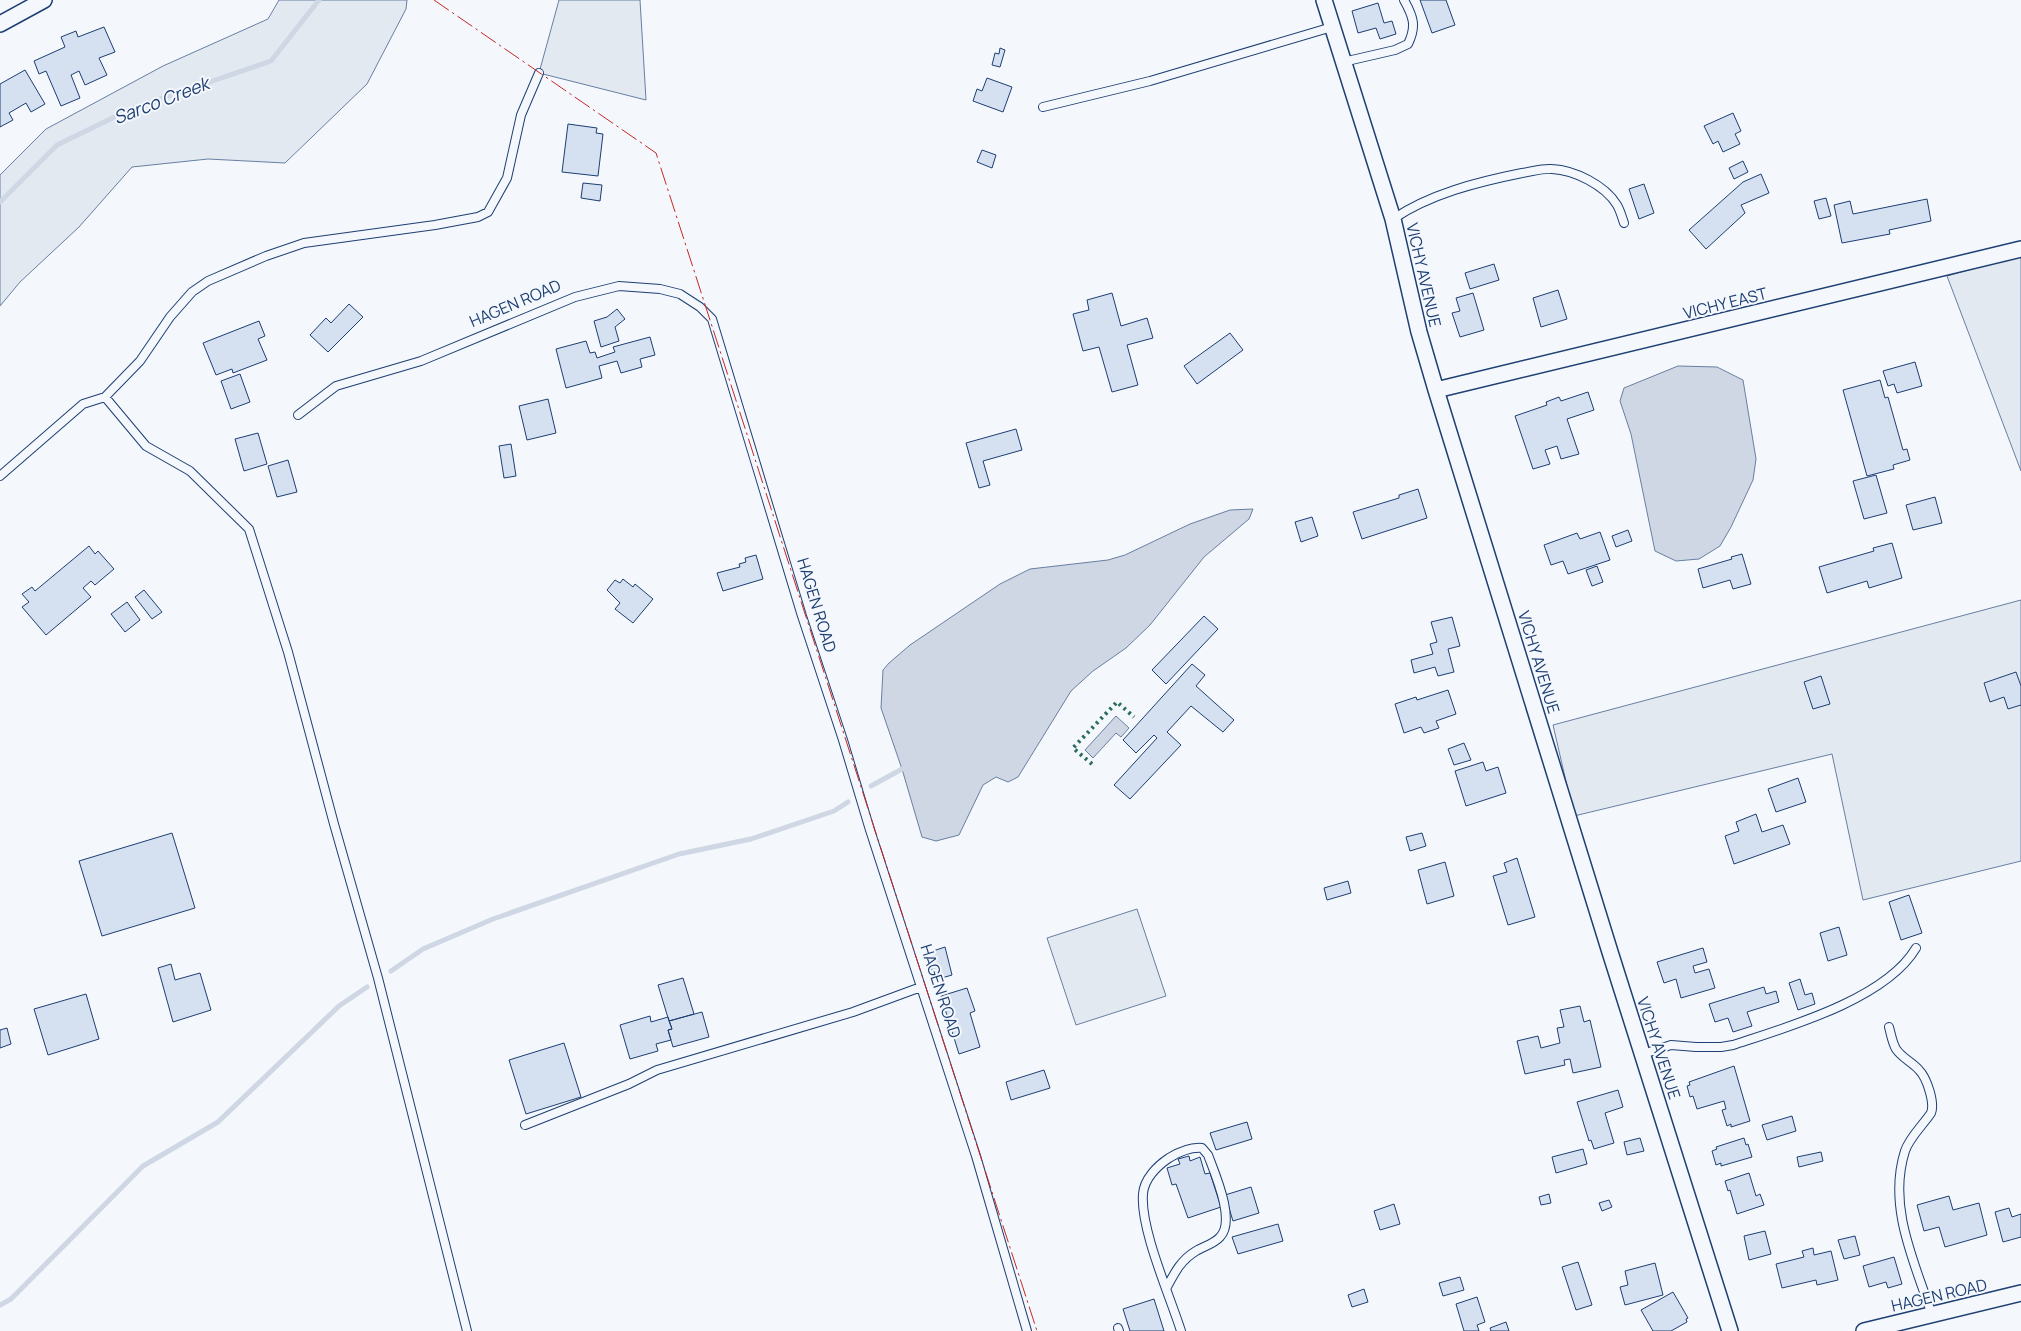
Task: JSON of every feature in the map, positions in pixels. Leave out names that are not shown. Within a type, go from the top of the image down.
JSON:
[{"type":"street","points":[[0,24],[44,0]]},
{"type":"street","name":"VICHY AVENUE","points":[[1326,1],[1332,27],[1393,220],[1419,332],[1436,390],[1730,1331]]},
{"type":"street","name":"VICHY EAST","points":[[1436,390],[2021,249]]},
{"type":"street","name":"HAGEN ROAD","points":[[1864,1331],[2021,1293]]},
{"type":"lane","points":[[1343,62],[1395,50],[1408,44],[1414,32],[1410,12],[1404,0]]},
{"type":"lane","points":[[1043,107],[1150,81],[1332,27]]},
{"type":"lane","points":[[0,476],[83,404],[105,397],[140,361],[170,317],[192,292],[208,281],[266,256],[304,243],[435,225],[478,217],[488,212],[507,178],[521,115],[539,73]]},
{"type":"lane","points":[[1393,220],[1417,204],[1446,193],[1500,178],[1550,168],[1566,171],[1595,185],[1618,206],[1624,223]]},
{"type":"lane","name":"HAGEN ROAD","points":[[298,415],[336,386],[421,361],[575,297],[619,286],[660,289],[680,294],[700,307],[712,319],[802,616],[976,1156],[1028,1331]]},
{"type":"lane","points":[[105,397],[146,446],[190,471],[250,529],[288,652],[378,978],[467,1331]]},
{"type":"lane","points":[[1643,1054],[1671,1045],[1705,1047],[1733,1045],[1813,1017],[1882,983],[1908,961],[1916,948]]},
{"type":"lane","points":[[525,1125],[629,1084],[657,1070],[853,1012],[922,987]]},
{"type":"lane","points":[[1889,1026],[1896,1049],[1919,1070],[1932,1101],[1933,1108],[1931,1113],[1905,1151],[1899,1197],[1908,1246],[1932,1315]]},
{"type":"lane","points":[[1167,1287],[1184,1260],[1221,1237],[1224,1228],[1227,1214],[1208,1155],[1202,1148],[1186,1150],[1163,1162],[1152,1172],[1143,1192],[1143,1210],[1154,1252],[1181,1331]]},
{"type":"shaded area","points":[[279,0],[407,0],[406,9],[367,84],[285,163],[208,159],[132,167],[79,227],[20,282],[0,306],[0,175],[46,129],[163,66],[268,19]]},
{"type":"shaded area","points":[[559,0],[640,0],[646,100],[539,73]]},
{"type":"shaded area","points":[[2021,255],[2021,471],[1947,276]]},
{"type":"shaded area","points":[[1678,366],[1717,367],[1743,380],[1756,459],[1753,480],[1720,546],[1699,559],[1676,561],[1655,551],[1631,434],[1620,401],[1624,388]]},
{"type":"shaded area","points":[[1253,509],[1249,519],[1204,557],[1150,625],[1126,648],[1093,671],[1071,691],[1018,777],[1008,782],[996,777],[983,785],[959,835],[936,841],[922,837],[902,769],[881,708],[883,670],[889,663],[910,645],[1000,584],[1030,569],[1108,560],[1125,555],[1190,524],[1230,510]]},
{"type":"shaded area","points":[[2021,600],[2021,861],[1863,900],[1832,754],[1574,816],[1553,725]]},
{"type":"shaded area","points":[[1116,716],[1129,728],[1121,737],[1116,733],[1093,758],[1085,750]]},
{"type":"shaded area","points":[[1137,909],[1166,996],[1076,1025],[1047,938]]},
{"type":"building","points":[[1420,0],[1446,0],[1455,25],[1432,33]]},
{"type":"building","points":[[1378,3],[1384,23],[1392,21],[1396,34],[1380,39],[1376,28],[1358,33],[1352,11]]},
{"type":"building","points":[[104,27],[115,52],[99,58],[107,75],[85,85],[79,71],[71,75],[80,98],[61,106],[46,71],[39,74],[34,61],[65,47],[61,37],[76,31],[78,37]]},
{"type":"building","points":[[1000,48],[1005,50],[1000,67],[992,65],[995,53],[999,54]]},
{"type":"building","points":[[25,70],[45,104],[31,112],[26,103],[9,113],[13,120],[0,127],[0,84]]},
{"type":"building","points":[[987,78],[1012,87],[1003,112],[973,101],[977,89],[982,91]]},
{"type":"building","points":[[1733,113],[1741,131],[1735,134],[1740,144],[1723,152],[1718,141],[1713,144],[1704,126]]},
{"type":"building","points":[[568,124],[597,128],[596,133],[603,134],[598,176],[562,172]]},
{"type":"building","points":[[982,150],[996,155],[992,168],[977,162]]},
{"type":"building","points":[[1743,161],[1748,172],[1734,179],[1729,168]]},
{"type":"building","points":[[1761,174],[1769,193],[1741,205],[1745,213],[1706,249],[1689,230],[1743,182]]},
{"type":"building","points":[[583,183],[602,185],[600,201],[581,198]]},
{"type":"building","points":[[1644,184],[1654,213],[1639,219],[1629,189]]},
{"type":"building","points":[[1826,198],[1831,216],[1819,219],[1814,201]]},
{"type":"building","points":[[1927,199],[1931,221],[1889,230],[1890,234],[1842,243],[1834,205],[1850,201],[1853,214]]},
{"type":"building","points":[[1494,264],[1499,280],[1470,289],[1465,273]]},
{"type":"building","points":[[1558,290],[1567,319],[1541,327],[1533,298]]},
{"type":"building","points":[[1112,293],[1121,326],[1147,318],[1153,338],[1127,345],[1138,385],[1112,392],[1099,347],[1083,351],[1073,314],[1089,310],[1087,300]]},
{"type":"building","points":[[1473,293],[1484,330],[1460,337],[1452,313],[1460,311],[1456,298]]},
{"type":"building","points":[[349,304],[363,317],[328,352],[310,335],[326,318],[331,323]]},
{"type":"building","points":[[617,309],[625,319],[615,327],[619,341],[601,347],[594,321],[607,317]]},
{"type":"building","points":[[259,321],[265,336],[258,339],[267,360],[233,373],[232,369],[216,375],[203,343]]},
{"type":"building","points":[[1230,333],[1243,350],[1197,384],[1184,366]]},
{"type":"building","points":[[650,337],[655,355],[640,359],[642,367],[621,373],[617,361],[599,366],[602,378],[566,388],[556,349],[586,341],[590,353],[595,352],[597,358],[615,352],[613,347]]},
{"type":"building","points":[[1915,362],[1922,386],[1897,393],[1894,384],[1888,386],[1883,371]]},
{"type":"building","points":[[240,374],[250,402],[231,409],[221,381]]},
{"type":"building","points":[[1880,380],[1885,398],[1888,397],[1903,450],[1907,449],[1910,460],[1893,465],[1894,469],[1867,476],[1843,390]]},
{"type":"building","points":[[1588,392],[1594,410],[1567,419],[1579,454],[1561,459],[1557,446],[1545,450],[1550,464],[1533,469],[1515,416],[1547,405],[1546,402],[1559,397],[1561,401]]},
{"type":"building","points":[[548,399],[556,433],[527,440],[519,406]]},
{"type":"building","points":[[1016,429],[1022,450],[983,461],[990,485],[979,488],[966,443]]},
{"type":"building","points":[[258,433],[267,464],[244,471],[235,439]]},
{"type":"building","points":[[511,444],[516,476],[504,478],[499,446]]},
{"type":"building","points":[[288,460],[297,492],[277,497],[268,466]]},
{"type":"building","points":[[1876,475],[1887,513],[1864,519],[1853,481]]},
{"type":"building","points":[[1418,489],[1427,518],[1362,539],[1353,512],[1399,498],[1399,495]]},
{"type":"building","points":[[1935,497],[1942,523],[1913,530],[1906,505]]},
{"type":"building","points":[[1312,517],[1318,536],[1301,542],[1295,522]]},
{"type":"building","points":[[1628,530],[1632,541],[1616,547],[1612,536]]},
{"type":"building","points":[[1600,532],[1610,560],[1568,574],[1563,561],[1551,565],[1544,545],[1577,533],[1580,539]]},
{"type":"building","points":[[1892,543],[1902,578],[1869,588],[1867,581],[1827,593],[1819,567],[1874,551],[1873,548]]},
{"type":"building","points":[[89,546],[95,554],[98,551],[114,569],[95,585],[91,581],[83,588],[91,597],[46,635],[22,607],[29,602],[22,594],[32,587],[35,591]]},
{"type":"building","points":[[1742,554],[1751,584],[1733,589],[1730,580],[1703,588],[1698,569],[1732,559],[1731,557]]},
{"type":"building","points":[[756,555],[763,579],[723,591],[717,573],[740,567],[739,564],[746,562],[745,558]]},
{"type":"building","points":[[1597,566],[1603,582],[1592,586],[1586,570]]},
{"type":"building","points":[[623,579],[633,587],[635,584],[653,599],[633,623],[615,609],[620,603],[607,590],[615,580],[620,583]]},
{"type":"building","points":[[144,590],[162,612],[152,619],[135,597]]},
{"type":"building","points":[[127,602],[140,620],[125,632],[111,614]]},
{"type":"building","points":[[1204,616],[1218,629],[1166,684],[1152,670]]},
{"type":"building","points":[[1452,617],[1460,646],[1448,649],[1454,672],[1438,676],[1435,667],[1414,673],[1411,660],[1433,654],[1430,644],[1437,642],[1431,622]]},
{"type":"building","points":[[1192,664],[1205,675],[1196,686],[1234,720],[1223,732],[1191,706],[1167,732],[1181,745],[1130,799],[1114,785],[1157,738],[1154,735],[1136,753],[1123,740]]},
{"type":"building","points":[[2016,672],[2021,686],[2021,705],[2008,709],[2004,697],[1990,702],[1984,683]]},
{"type":"building","points":[[1821,676],[1830,704],[1813,709],[1804,682]]},
{"type":"building","points":[[1448,690],[1456,714],[1436,721],[1439,728],[1424,733],[1421,727],[1404,733],[1395,704],[1416,697],[1417,700]]},
{"type":"building","points":[[1464,743],[1471,760],[1454,765],[1448,749]]},
{"type":"building","points":[[1483,762],[1486,771],[1498,767],[1506,793],[1466,806],[1455,771]]},
{"type":"building","points":[[1798,778],[1806,802],[1776,812],[1768,789]]},
{"type":"building","points":[[1756,814],[1762,832],[1783,825],[1790,844],[1734,864],[1725,836],[1739,831],[1736,822]]},
{"type":"building","points":[[172,833],[195,908],[102,936],[79,861]]},
{"type":"building","points":[[1422,833],[1426,846],[1410,851],[1406,837]]},
{"type":"building","points":[[1517,858],[1535,917],[1508,925],[1493,876],[1507,872],[1504,863]]},
{"type":"building","points":[[1445,862],[1454,896],[1427,904],[1418,870]]},
{"type":"building","points":[[1348,881],[1351,893],[1327,900],[1324,888]]},
{"type":"building","points":[[1909,895],[1922,933],[1901,940],[1889,902]]},
{"type":"building","points":[[1839,927],[1847,955],[1828,961],[1820,933]]},
{"type":"building","points":[[945,947],[952,975],[935,980],[927,953]]},
{"type":"building","points":[[1703,948],[1707,962],[1693,966],[1695,973],[1709,969],[1715,988],[1681,998],[1676,979],[1664,983],[1657,962]]},
{"type":"building","points":[[171,964],[175,980],[200,973],[211,1010],[173,1022],[158,968]]},
{"type":"building","points":[[683,978],[694,1014],[669,1021],[658,985]]},
{"type":"building","points":[[1800,979],[1805,995],[1812,993],[1815,1004],[1798,1010],[1789,983]]},
{"type":"building","points":[[1764,987],[1766,994],[1776,991],[1779,1002],[1747,1012],[1752,1026],[1733,1032],[1728,1018],[1715,1022],[1709,1004]]},
{"type":"building","points":[[967,988],[975,1011],[970,1013],[980,1047],[959,1054],[941,996]]},
{"type":"building","points":[[86,994],[99,1039],[48,1055],[34,1009]]},
{"type":"building","points":[[1580,1006],[1584,1022],[1590,1020],[1601,1067],[1573,1073],[1570,1059],[1564,1060],[1565,1065],[1525,1074],[1517,1041],[1538,1036],[1541,1048],[1560,1043],[1557,1028],[1564,1027],[1560,1010]]},
{"type":"building","points":[[702,1012],[709,1037],[673,1047],[668,1030],[672,1029],[669,1021]]},
{"type":"building","points":[[650,1016],[651,1022],[668,1017],[672,1029],[668,1030],[671,1040],[656,1044],[658,1051],[630,1059],[620,1025]]},
{"type":"building","points":[[7,1028],[11,1044],[0,1048],[0,1030]]},
{"type":"building","points":[[564,1043],[581,1097],[526,1114],[509,1060]]},
{"type":"building","points":[[1734,1066],[1750,1121],[1731,1127],[1731,1124],[1727,1126],[1722,1110],[1726,1109],[1724,1101],[1697,1109],[1693,1096],[1690,1097],[1687,1086],[1690,1085],[1689,1082]]},
{"type":"building","points":[[1044,1070],[1050,1088],[1011,1100],[1006,1082]]},
{"type":"building","points":[[1618,1090],[1623,1107],[1605,1113],[1614,1143],[1594,1149],[1591,1140],[1589,1141],[1577,1102]]},
{"type":"building","points":[[1792,1116],[1796,1131],[1767,1140],[1762,1125]]},
{"type":"building","points":[[1247,1122],[1252,1139],[1216,1150],[1210,1133]]},
{"type":"building","points":[[1640,1138],[1644,1151],[1627,1155],[1624,1142]]},
{"type":"building","points":[[1744,1138],[1752,1157],[1721,1166],[1721,1163],[1716,1165],[1712,1151],[1717,1149],[1716,1147]]},
{"type":"building","points":[[1583,1149],[1587,1164],[1556,1173],[1552,1157]]},
{"type":"building","points":[[1821,1152],[1823,1161],[1799,1167],[1797,1157]]},
{"type":"building","points":[[1189,1156],[1190,1161],[1200,1157],[1205,1174],[1210,1173],[1221,1207],[1188,1218],[1176,1184],[1172,1185],[1167,1168],[1180,1164],[1178,1159]]},
{"type":"building","points":[[1749,1173],[1756,1196],[1760,1194],[1764,1205],[1737,1214],[1730,1190],[1728,1191],[1725,1181]]},
{"type":"building","points":[[1251,1187],[1259,1213],[1233,1221],[1225,1195]]},
{"type":"building","points":[[1549,1194],[1551,1203],[1541,1205],[1539,1197]]},
{"type":"building","points":[[1949,1196],[1953,1210],[1979,1203],[1987,1235],[1945,1247],[1939,1227],[1924,1231],[1917,1205]]},
{"type":"building","points":[[1609,1200],[1612,1207],[1602,1211],[1599,1203]]},
{"type":"building","points":[[1394,1204],[1400,1224],[1380,1230],[1374,1211]]},
{"type":"building","points":[[2009,1208],[2012,1217],[2021,1214],[2021,1237],[2003,1242],[1995,1212]]},
{"type":"building","points":[[1278,1224],[1283,1241],[1238,1254],[1232,1237]]},
{"type":"building","points":[[1765,1231],[1771,1254],[1749,1260],[1744,1236]]},
{"type":"building","points":[[1855,1236],[1860,1255],[1844,1259],[1838,1240]]},
{"type":"building","points":[[1813,1248],[1814,1255],[1831,1251],[1838,1280],[1817,1285],[1816,1280],[1782,1288],[1776,1264],[1804,1257],[1802,1251]]},
{"type":"building","points":[[1894,1257],[1902,1284],[1888,1288],[1886,1282],[1869,1287],[1863,1266]]},
{"type":"building","points":[[1578,1262],[1592,1305],[1576,1310],[1562,1267]]},
{"type":"building","points":[[1655,1263],[1663,1295],[1625,1305],[1620,1287],[1628,1285],[1625,1271]]},
{"type":"building","points":[[1460,1277],[1464,1290],[1443,1296],[1439,1283]]},
{"type":"building","points":[[1364,1289],[1368,1302],[1352,1307],[1348,1295]]},
{"type":"building","points":[[1673,1292],[1688,1318],[1686,1319],[1687,1322],[1671,1331],[1653,1331],[1641,1310]]},
{"type":"building","points":[[1477,1297],[1485,1322],[1477,1325],[1479,1331],[1464,1331],[1456,1304]]},
{"type":"building","points":[[1154,1299],[1164,1331],[1130,1331],[1123,1309]]},
{"type":"building","points":[[1506,1322],[1509,1331],[1491,1331],[1490,1328]]},
{"type":"waterway","name":"Sarco Creek","points":[[0,202],[57,145],[131,109],[271,61],[319,0]]},
{"type":"waterway","points":[[871,786],[902,769]]},
{"type":"waterway","points":[[391,971],[423,949],[493,919],[679,854],[751,839],[834,811],[848,802]]},
{"type":"waterway","points":[[0,1305],[11,1299],[143,1166],[218,1122],[339,1006],[367,987]]},
{"type":"hedge","points":[[1092,764],[1073,748],[1117,702],[1134,717]]},
{"type":"power","points":[[434,0],[656,153],[1037,1331]]}]
